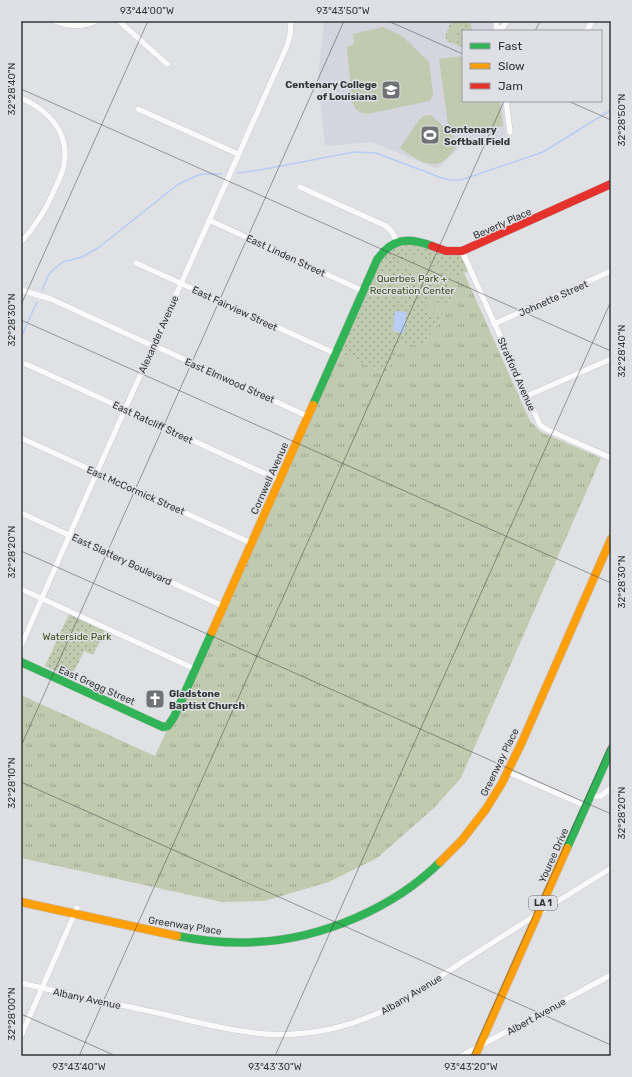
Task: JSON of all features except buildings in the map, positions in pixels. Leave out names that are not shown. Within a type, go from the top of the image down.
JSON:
[{"type":"street","points":[[55,21],[73,26],[96,21]]},
{"type":"street","points":[[119,21],[167,64]]},
{"type":"street","name":"Alexander Avenue","points":[[21,646],[289,39],[291,21]]},
{"type":"street","points":[[498,30],[503,27],[507,21]]},
{"type":"street","points":[[588,30],[592,21]]},
{"type":"street","points":[[21,98],[40,108],[50,118],[58,129],[63,142],[65,154],[60,177],[46,207],[32,229],[21,242]]},
{"type":"street","points":[[506,102],[510,132]]},
{"type":"street","points":[[138,109],[238,154]]},
{"type":"street","name":"Beverly Place","points":[[397,242],[404,240],[419,241],[444,250],[455,252],[462,251],[611,184]]},
{"type":"street","points":[[300,187],[386,226],[392,232],[397,242]]},
{"type":"street","name":"East Linden Street","points":[[209,220],[363,291]]},
{"type":"street","name":"Cornwell Avenue","points":[[165,727],[171,722],[378,257],[386,248],[397,242]]},
{"type":"street","name":"Stratford Avenue","points":[[462,251],[542,427],[611,458]]},
{"type":"street","name":"East Fairview Street","points":[[136,263],[334,353]]},
{"type":"street","name":"Johnette Street","points":[[494,324],[611,271]]},
{"type":"street","name":"East Elmwood Street","points":[[21,290],[51,300],[307,416]]},
{"type":"street","points":[[527,396],[611,358]]},
{"type":"street","name":"East Ratcliff Street","points":[[26,364],[279,480]]},
{"type":"street","name":"East McCormick Street","points":[[21,438],[251,543]]},
{"type":"street","name":"East Slattery Boulevard","points":[[21,513],[223,606]]},
{"type":"street","name":"Greenway Place","points":[[21,902],[76,911],[177,936],[218,942],[241,943],[295,937],[331,927],[367,914],[390,901],[438,866],[459,844],[481,817],[495,795],[508,772],[611,539]]},
{"type":"street","points":[[21,589],[195,669]]},
{"type":"street","name":"East Gregg Street","points":[[21,662],[165,727]]},
{"type":"street","name":"Youree Drive","points":[[475,1056],[586,806],[609,759],[611,750]]},
{"type":"street","points":[[508,772],[586,806]]},
{"type":"street","points":[[591,796],[601,796],[611,788]]},
{"type":"street","name":"Albany Avenue","points":[[21,984],[226,1029],[264,1034],[310,1032],[352,1024],[394,1006],[611,868]]},
{"type":"street","points":[[21,1036],[76,911]]},
{"type":"street","name":"Albert Avenue","points":[[461,1056],[611,974]]},
{"type":"shaded area","name":"Centenary College of Louisiana","points":[[324,21],[492,21],[493,30],[462,30],[462,102],[502,102],[506,137],[460,147],[437,169],[372,142],[325,146],[318,79]]},
{"type":"green space","points":[[452,21],[464,21],[471,24],[472,30],[462,30],[461,47],[447,41],[445,35]]},
{"type":"green space","points":[[454,21],[461,24],[455,39],[448,36]]},
{"type":"green space","points":[[383,27],[402,36],[429,62],[433,95],[430,101],[364,114],[354,107],[352,102],[347,47],[354,44],[353,34]]},
{"type":"green space","points":[[462,56],[462,102],[500,102],[503,126],[449,132],[439,59]]},
{"type":"green space","name":"Centenary Softball Field","points":[[431,115],[458,142],[448,157],[442,162],[436,164],[424,162],[400,148],[419,120],[424,116]]},
{"type":"green space","name":"Querbes Park + Recreation Center","points":[[404,240],[462,251],[470,271],[464,273],[439,322],[422,346],[398,343],[394,348],[399,352],[385,373],[338,352],[377,260]]},
{"type":"green space","points":[[409,252],[415,255],[408,270],[401,266]]},
{"type":"green space","points":[[418,256],[424,260],[417,274],[410,271]]},
{"type":"green space","points":[[426,261],[433,264],[426,279],[419,275]]},
{"type":"green space","points":[[435,265],[442,269],[435,283],[428,280]]},
{"type":"green space","points":[[445,270],[451,273],[444,288],[437,285]]},
{"type":"green space","points":[[384,271],[391,274],[384,289],[377,286]]},
{"type":"green space","points":[[464,273],[530,421],[541,432],[601,458],[461,778],[434,808],[377,858],[329,882],[264,901],[222,902],[21,858],[21,695],[155,756],[338,352],[385,373],[399,352],[394,348],[398,343],[422,346],[439,322]]},
{"type":"green space","points":[[453,274],[460,278],[452,292],[446,289]]},
{"type":"green space","points":[[396,277],[402,280],[395,295],[388,292]]},
{"type":"green space","points":[[405,281],[411,285],[404,299],[397,296]]},
{"type":"green space","points":[[431,295],[438,298],[431,313],[424,310]]},
{"type":"green space","points":[[440,299],[447,303],[440,318],[433,314]]},
{"type":"green space","name":"Waterside Park","points":[[69,614],[105,631],[93,655],[84,651],[71,678],[45,666]]},
{"type":"green space","points":[[92,627],[102,632],[96,646],[85,641]]},
{"type":"water","points":[[395,311],[407,312],[404,333],[393,331]]},
{"type":"waterway","points":[[238,173],[354,152],[376,153],[442,178],[461,180],[543,152],[611,110]]},
{"type":"waterway","points":[[42,290],[48,276],[54,269],[63,262],[82,257],[98,248],[177,185],[198,175],[222,174]]},
{"type":"waterway","points":[[21,337],[37,302]]},
{"type":"traffic: fast","points":[[313,405],[377,260],[389,247],[401,241],[415,241],[432,246]]},
{"type":"traffic: fast","points":[[21,662],[163,727],[168,726],[174,717],[212,632]]},
{"type":"traffic: fast","points":[[567,848],[611,750]]},
{"type":"traffic: fast","points":[[177,936],[216,942],[246,943],[281,940],[306,935],[355,918],[379,907],[422,879],[440,862]]},
{"type":"traffic: slow","points":[[212,632],[313,405]]},
{"type":"traffic: slow","points":[[440,862],[462,840],[486,809],[502,783],[522,742],[611,539]]},
{"type":"traffic: slow","points":[[475,1056],[567,848]]},
{"type":"traffic: slow","points":[[21,902],[177,936]]},
{"type":"traffic: jam","points":[[432,246],[446,251],[462,251],[611,184]]},
{"type":"place","name":"Centenary College of Louisiana","points":[[391,90]]},
{"type":"place","name":"Centenary Softball Field","points":[[430,135]]},
{"type":"place","name":"Gladstone Baptist Church","points":[[155,699]]}]
